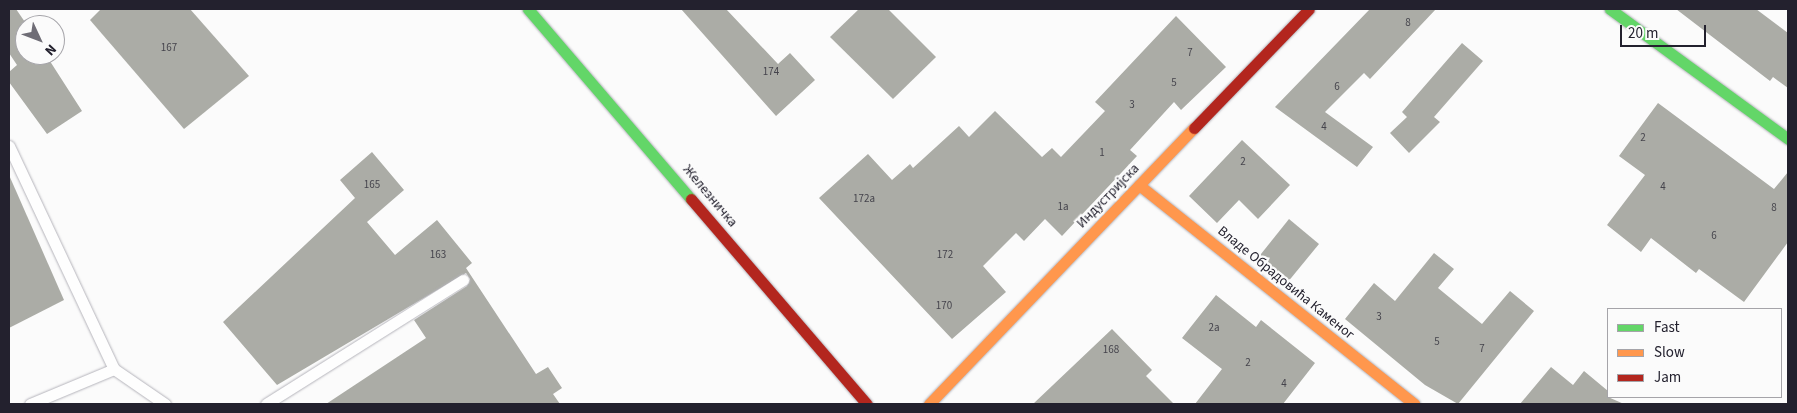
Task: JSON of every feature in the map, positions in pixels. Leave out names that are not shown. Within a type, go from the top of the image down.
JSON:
[{"type":"street","name":"Железничка","points":[[528,9],[867,404]]},
{"type":"street","name":"Индустријска","points":[[929,404],[1309,9]]},
{"type":"street","points":[[1610,9],[1788,139]]},
{"type":"street","name":"Владе Обрадовића Каменог","points":[[1139,185],[1414,404]]},
{"type":"lane","points":[[9,146],[114,369],[165,404]]},
{"type":"lane","points":[[266,404],[463,280]]},
{"type":"lane","points":[[37,402],[114,369]]},
{"type":"building","points":[[9,9],[16,9],[20,15],[15,15],[15,62],[9,53]]},
{"type":"building","points":[[101,9],[190,9],[249,76],[184,129],[90,20]]},
{"type":"building","points":[[681,9],[726,9],[778,64],[790,53],[815,80],[776,116]]},
{"type":"building","points":[[859,9],[888,9],[936,57],[893,99],[830,37]]},
{"type":"building","points":[[1370,9],[1436,9],[1370,79],[1364,73],[1325,112],[1373,147],[1357,167],[1275,107]]},
{"type":"building","points":[[1676,9],[1756,9],[1788,33],[1788,88],[1773,77],[1770,81]]},
{"type":"building","points":[[1176,16],[1226,67],[1181,110],[1174,102],[1130,150],[1137,156],[1062,236],[1045,219],[1024,241],[1016,233],[983,266],[1006,292],[952,339],[819,198],[868,154],[892,180],[910,164],[913,168],[959,126],[969,137],[995,111],[1042,157],[1052,148],[1061,157],[1105,111],[1095,102]]},
{"type":"building","points":[[1462,43],[1483,61],[1434,117],[1440,122],[1409,153],[1390,133],[1407,117],[1402,112]]},
{"type":"building","points":[[17,65],[52,65],[82,111],[47,134],[9,82],[9,72]]},
{"type":"building","points":[[1658,103],[1774,189],[1788,172],[1788,242],[1744,302],[1699,269],[1696,273],[1651,238],[1641,252],[1607,225],[1645,175],[1619,156]]},
{"type":"building","points":[[1242,140],[1290,185],[1258,219],[1239,200],[1217,223],[1189,196]]},
{"type":"building","points":[[372,152],[404,190],[367,222],[395,255],[437,220],[472,263],[466,268],[536,374],[548,367],[562,388],[553,394],[560,404],[326,404],[426,338],[414,320],[467,286],[470,279],[466,273],[277,385],[223,322],[355,198],[340,180]]},
{"type":"building","points":[[9,175],[64,300],[9,328]]},
{"type":"building","points":[[1289,219],[1319,244],[1287,283],[1257,259]]},
{"type":"building","points":[[1434,253],[1454,269],[1438,288],[1482,324],[1510,291],[1534,311],[1458,404],[1425,385],[1345,319],[1374,283],[1395,301]]},
{"type":"building","points":[[1216,295],[1256,327],[1261,320],[1315,363],[1283,404],[1195,404],[1222,369],[1182,338]]},
{"type":"building","points":[[1112,329],[1152,370],[1146,376],[1174,404],[1033,404]]},
{"type":"building","points":[[1551,367],[1573,385],[1584,371],[1607,390],[1607,398],[1624,404],[1520,404]]},
{"type":"traffic: fast","points":[[528,9],[691,199]]},
{"type":"traffic: fast","points":[[1610,9],[1788,139]]},
{"type":"traffic: slow","points":[[929,404],[1194,128]]},
{"type":"traffic: slow","points":[[1139,185],[1414,404]]},
{"type":"traffic: jam","points":[[1194,128],[1309,9]]},
{"type":"traffic: jam","points":[[691,199],[867,404]]}]
